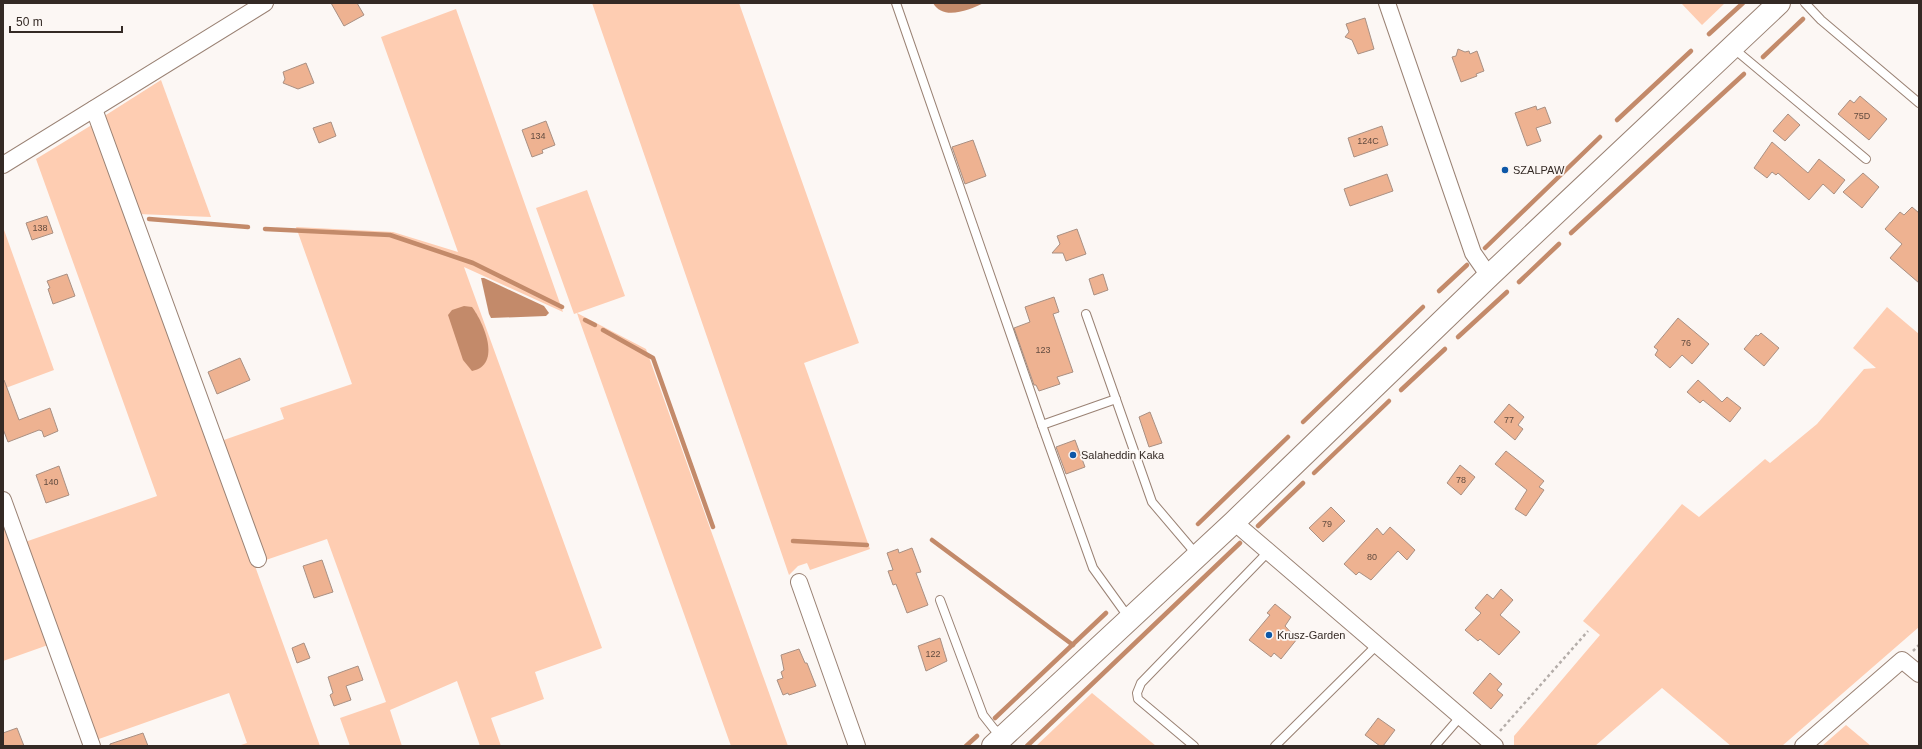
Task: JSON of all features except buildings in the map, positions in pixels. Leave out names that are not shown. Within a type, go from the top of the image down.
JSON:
[{"type":"street","points":[[3,165],[265,3]]},
{"type":"street","points":[[1387,3],[1473,253],[1489,276]]},
{"type":"street","points":[[998,741],[1234,522],[1489,276],[1731,46],[1779,3]]},
{"type":"street","points":[[94,109],[258,559]]},
{"type":"street","points":[[3,500],[92,746]]},
{"type":"street","points":[[1234,522],[1493,744]]},
{"type":"street","points":[[799,582],[858,746]]},
{"type":"street","points":[[1802,746],[1902,660],[1919,674]]},
{"type":"lane","points":[[896,3],[1042,425],[1094,568],[1129,619]]},
{"type":"lane","points":[[1805,3],[1821,20],[1919,103]]},
{"type":"lane","points":[[1731,46],[1866,159]]},
{"type":"lane","points":[[1086,314],[1152,502],[1198,555]]},
{"type":"lane","points":[[1042,425],[1116,399]]},
{"type":"lane","points":[[1194,746],[1138,699],[1137,692],[1141,683],[1268,552]]},
{"type":"lane","points":[[940,600],[983,715],[994,729],[998,741]]},
{"type":"lane","points":[[1275,746],[1377,645]]},
{"type":"lane","points":[[1435,746],[1461,716]]},
{"type":"path","points":[[1493,744],[1504,728],[1588,631]]},
{"type":"shaded area","points":[[592,3],[739,3],[859,343],[804,363],[870,549],[810,570],[807,563],[798,566],[789,575]]},
{"type":"shaded area","points":[[933,3],[984,3],[964,11],[950,13],[943,12]]},
{"type":"shaded area","points":[[1681,3],[1725,3],[1702,25]]},
{"type":"shaded area","points":[[456,9],[563,312],[464,267],[602,648],[535,672],[544,699],[491,718],[501,746],[480,746],[457,681],[390,710],[402,746],[350,746],[340,718],[386,702],[327,539],[263,561],[221,441],[284,419],[280,408],[352,384],[296,227],[393,232],[458,252],[381,37]]},
{"type":"shaded area","points":[[161,80],[211,217],[138,214],[104,123],[106,115]]},
{"type":"shaded area","points":[[95,123],[320,746],[238,746],[247,743],[229,693],[96,740],[25,542],[157,496],[36,159]]},
{"type":"shaded area","points":[[587,190],[625,296],[574,314],[536,208]]},
{"type":"shaded area","points":[[3,227],[54,370],[3,389]]},
{"type":"shaded area","points":[[481,278],[484,278],[544,306],[549,313],[546,316],[491,318]]},
{"type":"shaded area","points":[[464,306],[472,307],[477,314],[488,343],[486,361],[481,367],[472,371],[463,360],[448,315],[452,310]]},
{"type":"shaded area","points":[[1887,307],[1919,334],[1919,627],[1782,746],[1731,746],[1662,688],[1595,746],[1514,746],[1514,736],[1600,635],[1583,621],[1682,504],[1699,517],[1765,459],[1770,463],[1817,424],[1864,369],[1876,368],[1853,348]]},
{"type":"shaded area","points":[[577,313],[646,349],[788,746],[731,746]]},
{"type":"shaded area","points":[[3,521],[48,645],[3,661]]},
{"type":"shaded area","points":[[1092,693],[1156,746],[1036,746]]},
{"type":"shaded area","points":[[1846,725],[1871,746],[1822,746]]},
{"type":"waterway","points":[[1709,34],[1743,3]]},
{"type":"waterway","points":[[1763,57],[1803,19]]},
{"type":"waterway","points":[[1617,120],[1691,51]]},
{"type":"waterway","points":[[1571,233],[1744,74]]},
{"type":"waterway","points":[[1485,248],[1600,137]]},
{"type":"waterway","points":[[149,219],[248,227]]},
{"type":"waterway","points":[[265,229],[390,235],[473,263],[562,307]]},
{"type":"waterway","points":[[1519,282],[1559,244]]},
{"type":"waterway","points":[[1439,291],[1467,265]]},
{"type":"waterway","points":[[1458,337],[1507,292]]},
{"type":"waterway","points":[[1303,422],[1423,307]]},
{"type":"waterway","points":[[585,320],[595,325]]},
{"type":"waterway","points":[[603,330],[653,358],[713,527]]},
{"type":"waterway","points":[[1401,390],[1445,349]]},
{"type":"waterway","points":[[1314,473],[1389,401]]},
{"type":"waterway","points":[[1198,524],[1288,437]]},
{"type":"waterway","points":[[1258,526],[1303,483]]},
{"type":"waterway","points":[[932,540],[1073,645]]},
{"type":"waterway","points":[[793,541],[867,545]]},
{"type":"waterway","points":[[1027,746],[1240,543]]},
{"type":"waterway","points":[[995,718],[1106,613]]},
{"type":"waterway","points":[[966,746],[977,736]]},
{"type":"place","name":"SZALPAW","points":[[1505,170]]},
{"type":"place","name":"Salaheddin Kaka","points":[[1073,455]]},
{"type":"place","name":"Krusz-Garden","points":[[1269,635]]}]
